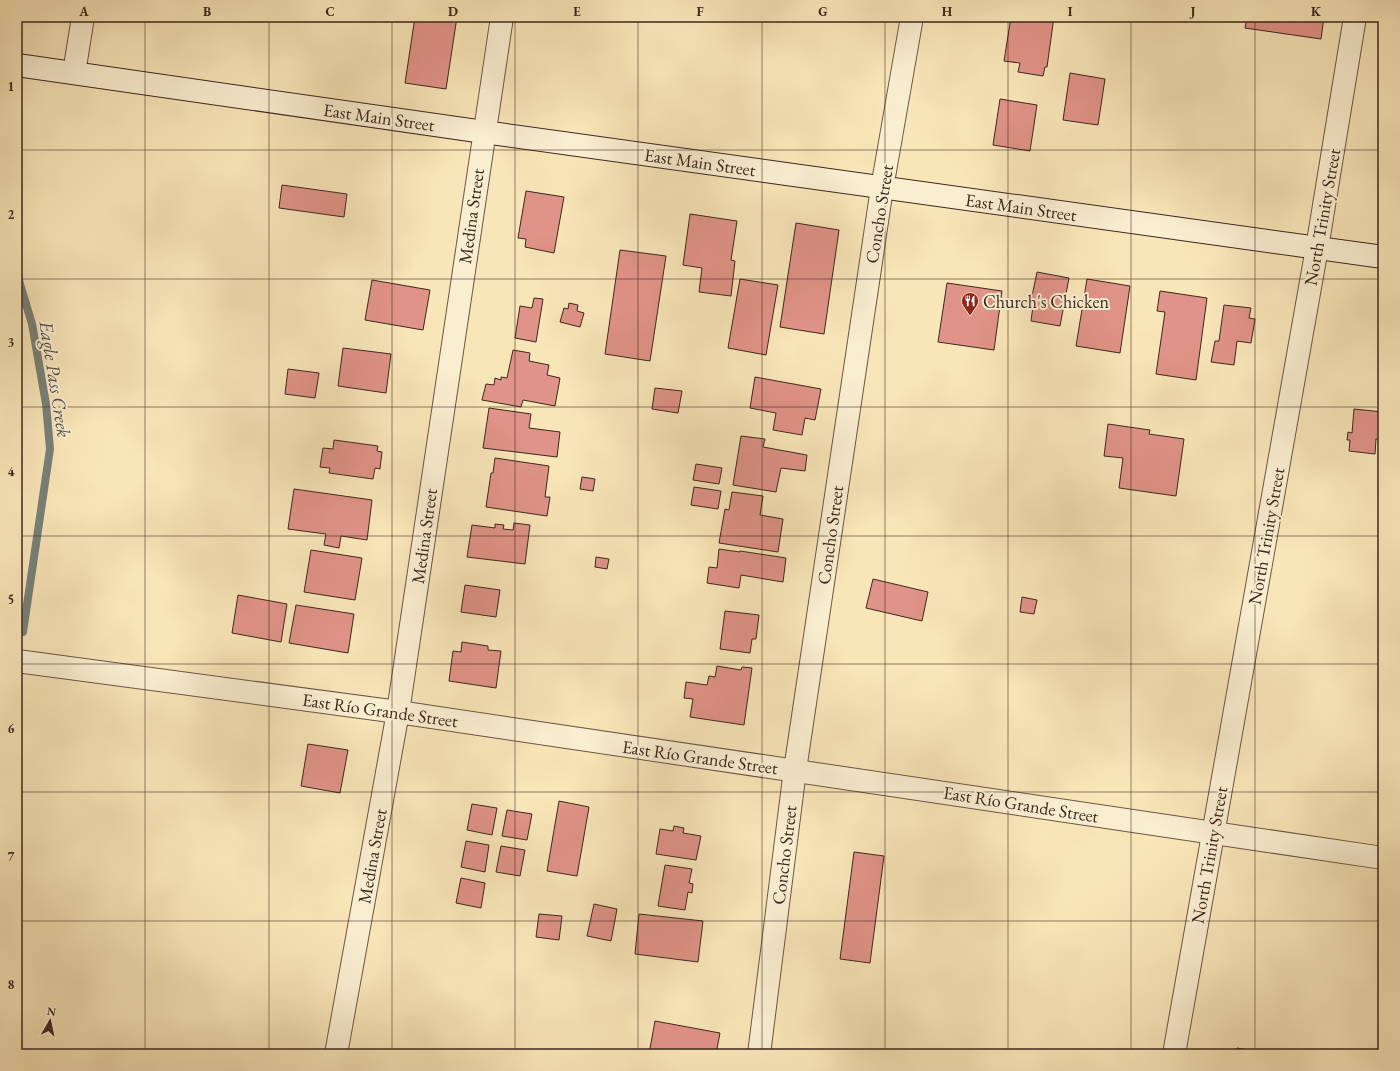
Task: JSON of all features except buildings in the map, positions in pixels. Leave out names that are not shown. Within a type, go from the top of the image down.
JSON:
[{"type":"street","points":[[74,72],[82,17]]},
{"type":"street","name":"Medina Street","points":[[336,1054],[398,712],[502,17]]},
{"type":"street","name":"Concho Street","points":[[759,1054],[795,770],[882,188],[912,17]]},
{"type":"street","name":"North Trinity Street","points":[[1174,1054],[1318,248],[1356,17]]},
{"type":"street","name":"East Main Street","points":[[17,65],[882,188],[1383,257]]},
{"type":"street","name":"East Río Grande Street","points":[[17,661],[398,712],[1383,858]]},
{"type":"waterway","name":"Eagle Pass Creek","points":[[17,274],[32,324],[46,404],[50,449],[23,632]]},
{"type":"place","name":"Church's Chicken","points":[[970,316]]}]
